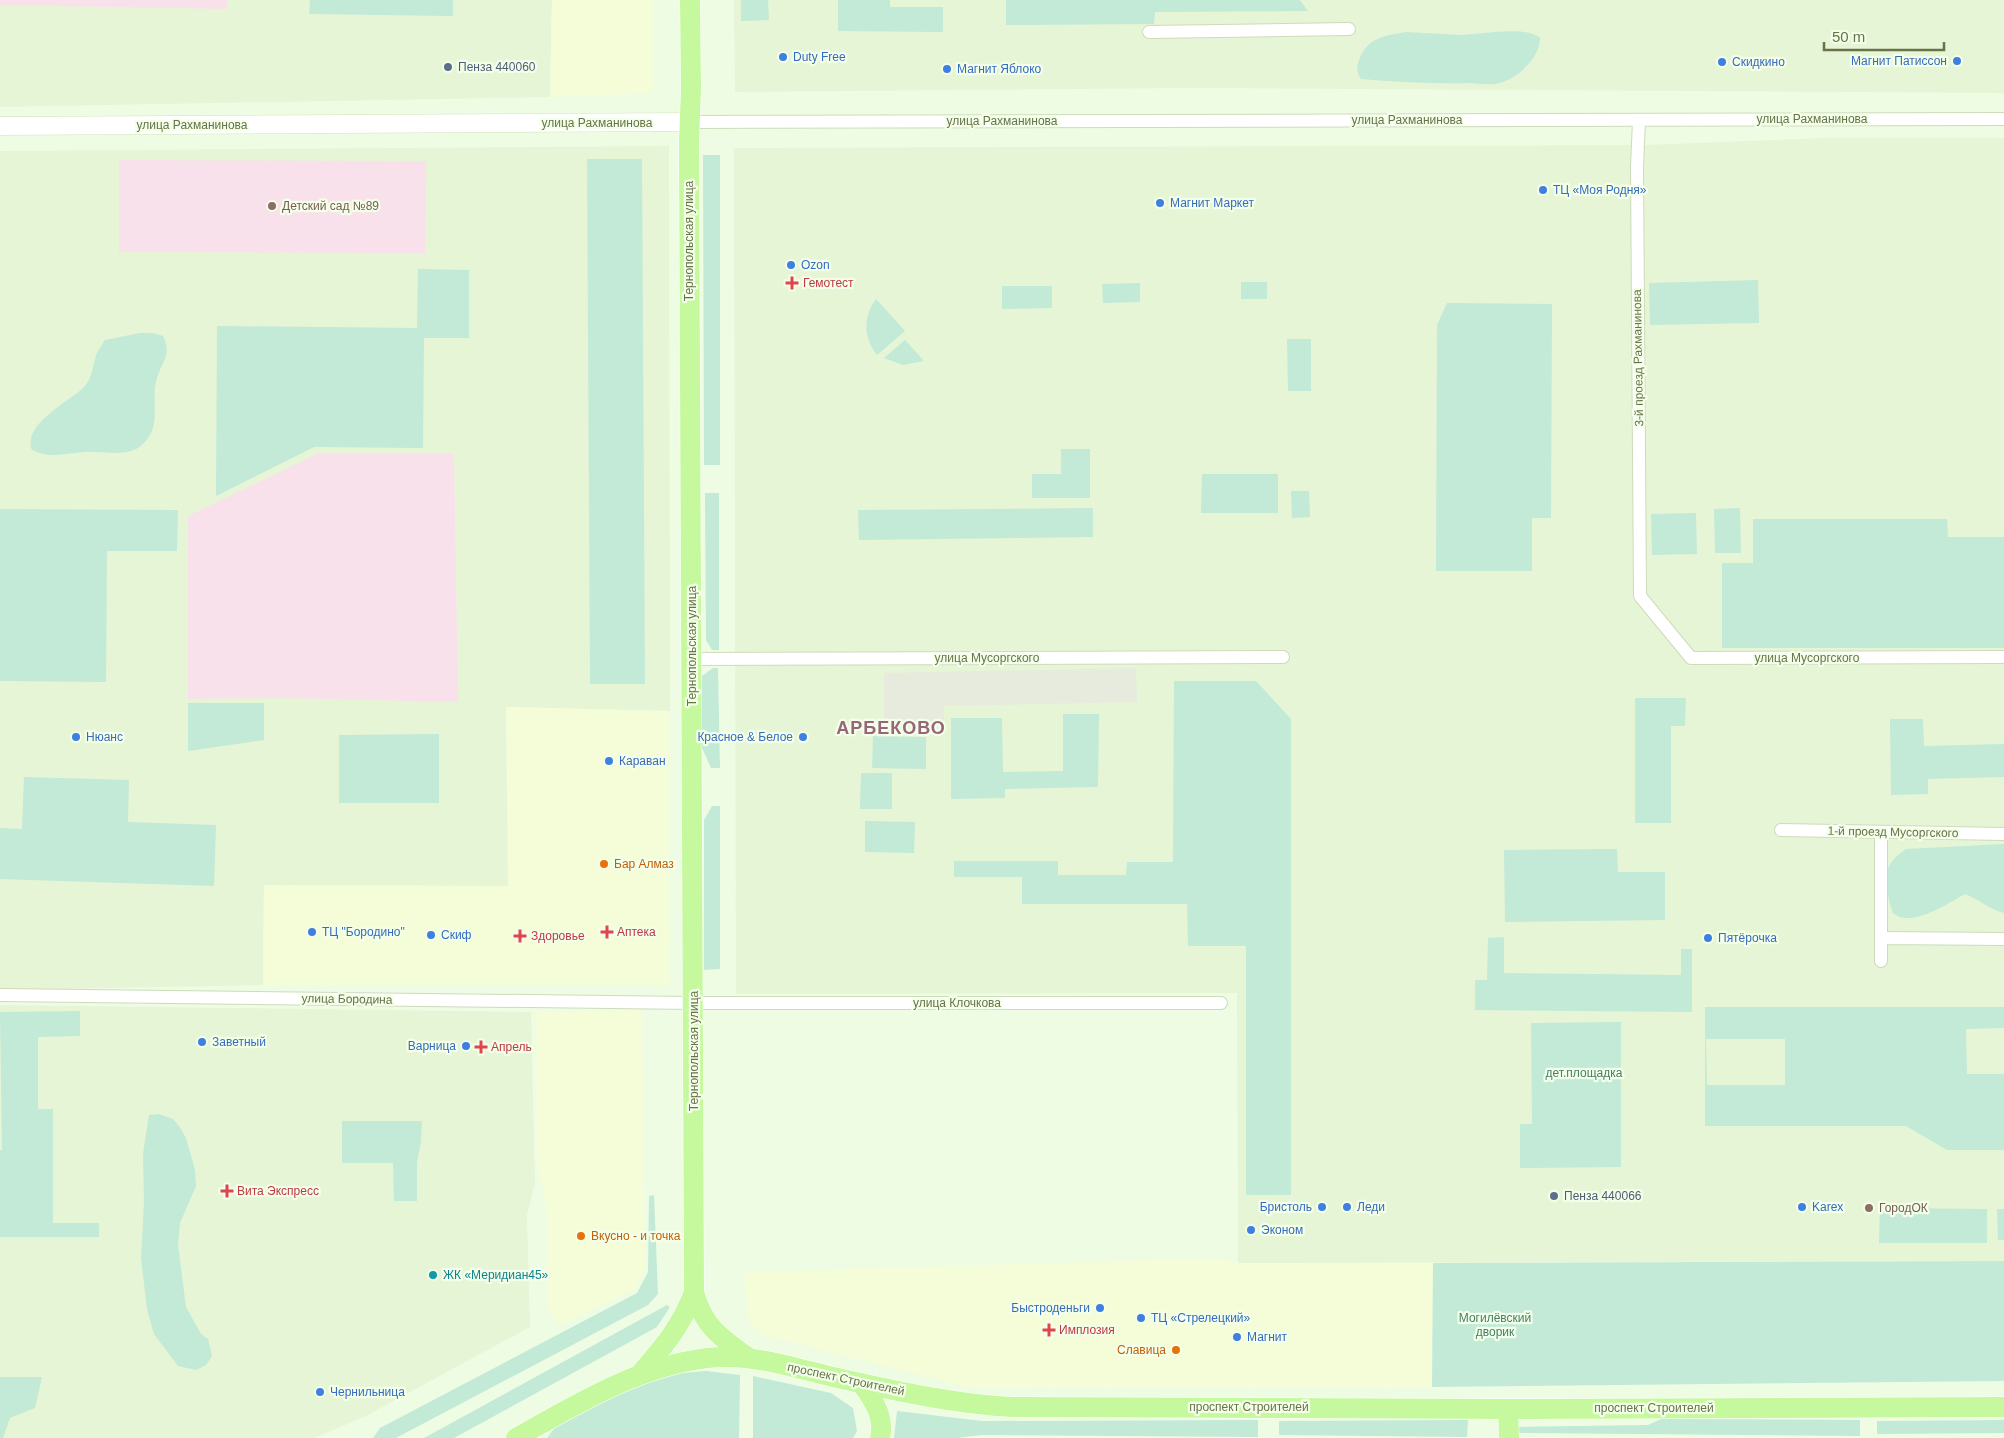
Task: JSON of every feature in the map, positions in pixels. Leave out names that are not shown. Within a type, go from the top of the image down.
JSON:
[{"type":"main road","name":"Тернопольская улица","points":[[690,0],[694,1292],[698,1307],[707,1323],[721,1338],[748,1358]]},
{"type":"main road","name":"улица Рахманинова","points":[[0,126],[689,122]]},
{"type":"main road","name":"Тернопольская улица","points":[[640,1374],[672,1336],[686,1314],[694,1292]]},
{"type":"main road","name":"проспект Строителей","points":[[516,1438],[597,1393],[640,1374],[673,1364],[708,1358],[748,1358],[861,1383],[981,1405],[1508,1409],[2004,1408]]},
{"type":"main road","points":[[861,1383],[874,1401],[880,1416],[880,1438]]},
{"type":"main road","points":[[1508,1409],[1509,1438]]},
{"type":"main road","points":[[527,1438],[547,1421]]},
{"type":"street","points":[[1149,32],[1349,30]]},
{"type":"street","name":"улица Рахманинова","points":[[689,122],[2004,119]]},
{"type":"street","name":"3-й проезд Рахманинова","points":[[1638,120],[1640,596]]},
{"type":"street","name":"улица Мусоргского","points":[[1640,596],[1691,658],[2004,657]]},
{"type":"street","name":"улица Мусоргского","points":[[692,659],[1283,657]]},
{"type":"street","name":"1-й проезд Мусоргского","points":[[1781,830],[2004,834]]},
{"type":"street","points":[[1881,832],[1881,961]]},
{"type":"street","points":[[1881,938],[2004,939]]},
{"type":"street","name":"улица Бородина","points":[[0,995],[694,1003]]},
{"type":"street","name":"улица Клочкова","points":[[694,1003],[1221,1003]]},
{"type":"shaded area","points":[[0,0],[552,0],[550,97],[0,107]]},
{"type":"shaded area","points":[[0,0],[227,0],[227,9],[0,5]]},
{"type":"shaded area","points":[[552,0],[653,0],[654,93],[550,97]]},
{"type":"shaded area","points":[[734,0],[2004,0],[2004,93],[1199,88],[735,92]]},
{"type":"shaded area","points":[[1825,138],[2004,138],[2004,1261],[1238,1263],[1237,993],[736,994],[734,148],[1645,145]]},
{"type":"shaded area","points":[[669,146],[670,711],[506,707],[509,886],[264,885],[263,985],[0,990],[0,151]]},
{"type":"shaded area","name":"Детский сад №89","points":[[119,160],[426,161],[425,253],[119,252]]},
{"type":"shaded area","points":[[319,453],[454,454],[458,702],[277,698],[188,699],[188,516]]},
{"type":"shaded area","points":[[1136,668],[1137,702],[944,706],[944,721],[884,722],[884,673]]},
{"type":"shaded area","points":[[506,707],[670,711],[670,986],[263,985],[264,885],[508,886]]},
{"type":"shaded area","points":[[0,1005],[531,1012],[535,1183],[527,1215],[530,1327],[364,1417],[314,1438],[0,1438]]},
{"type":"shaded area","points":[[642,1010],[645,1271],[635,1289],[558,1326],[548,1307],[548,1218],[537,1161],[536,1012]]},
{"type":"shaded area","points":[[1217,1258],[1238,1263],[1433,1263],[1432,1387],[972,1388],[756,1333],[747,1314],[745,1272]]},
{"type":"green space","points":[[310,0],[453,0],[453,16],[309,14]]},
{"type":"green space","points":[[741,0],[768,0],[769,20],[741,21]]},
{"type":"green space","points":[[838,0],[890,0],[890,7],[943,7],[943,32],[838,31]]},
{"type":"green space","points":[[1006,0],[1300,0],[1308,11],[1155,12],[1154,24],[1006,25]]},
{"type":"green space","points":[[1513,31],[1533,34],[1540,38],[1539,46],[1532,60],[1513,77],[1495,84],[1361,79],[1358,65],[1367,46],[1378,39],[1406,32],[1460,35]]},
{"type":"green space","points":[[703,155],[720,155],[720,465],[704,465]]},
{"type":"green space","points":[[587,159],[642,159],[645,684],[590,684]]},
{"type":"green space","points":[[418,269],[469,270],[469,338],[424,338],[423,448],[314,447],[216,496],[217,326],[417,328]]},
{"type":"green space","points":[[1758,280],[1759,323],[1650,325],[1649,283]]},
{"type":"green space","points":[[1241,282],[1267,282],[1267,299],[1241,299]]},
{"type":"green space","points":[[1140,283],[1140,302],[1103,303],[1102,284]]},
{"type":"green space","points":[[1002,286],[1052,286],[1052,308],[1002,309]]},
{"type":"green space","points":[[876,299],[905,331],[877,355],[869,341],[866,327],[869,313]]},
{"type":"green space","points":[[1447,303],[1552,304],[1551,518],[1532,518],[1532,571],[1436,571],[1437,325]]},
{"type":"green space","points":[[140,333],[153,333],[163,336],[167,349],[156,382],[153,429],[141,446],[121,453],[84,452],[51,455],[32,450],[31,441],[40,423],[86,384],[91,376],[97,353],[105,340]]},
{"type":"green space","points":[[1287,339],[1311,339],[1311,391],[1288,391]]},
{"type":"green space","points":[[905,340],[924,361],[903,365],[884,358]]},
{"type":"green space","points":[[1061,449],[1090,449],[1090,498],[1032,498],[1032,474],[1061,474]]},
{"type":"green space","points":[[1202,474],[1278,474],[1278,513],[1201,513]]},
{"type":"green space","points":[[1291,491],[1309,491],[1310,517],[1292,518]]},
{"type":"green space","points":[[705,493],[719,493],[719,650],[712,650],[706,640]]},
{"type":"green space","points":[[1093,508],[1093,537],[859,540],[858,510]]},
{"type":"green space","points":[[1740,508],[1741,553],[1715,553],[1714,509]]},
{"type":"green space","points":[[0,509],[178,510],[177,551],[107,551],[106,682],[0,681]]},
{"type":"green space","points":[[1696,513],[1697,554],[1652,555],[1651,514]]},
{"type":"green space","points":[[1753,519],[1947,519],[1948,537],[2004,537],[2004,648],[1722,648],[1722,563],[1753,563]]},
{"type":"green space","points":[[713,668],[718,668],[720,768],[711,768],[702,748],[702,676]]},
{"type":"green space","points":[[1174,681],[1256,681],[1291,719],[1291,1195],[1246,1195],[1246,946],[1188,946],[1187,904],[1022,904],[1022,877],[954,877],[954,861],[1058,861],[1058,875],[1126,875],[1127,862],[1173,862]]},
{"type":"green space","points":[[1635,698],[1686,698],[1685,726],[1671,726],[1671,823],[1635,823]]},
{"type":"green space","points":[[188,703],[264,703],[264,740],[188,751]]},
{"type":"green space","points":[[1063,714],[1099,714],[1098,787],[1005,789],[1005,798],[951,799],[951,718],[1002,718],[1003,772],[1063,771]]},
{"type":"green space","points":[[1890,719],[1923,719],[1924,746],[2004,744],[2004,777],[1928,779],[1928,794],[1891,795]]},
{"type":"green space","points":[[439,734],[439,803],[339,803],[339,735]]},
{"type":"green space","points":[[873,736],[926,737],[926,769],[872,768]]},
{"type":"green space","points":[[861,773],[892,773],[892,809],[860,809]]},
{"type":"green space","points":[[24,777],[129,780],[128,822],[216,825],[214,886],[0,879],[0,828],[22,829]]},
{"type":"green space","points":[[712,806],[720,806],[720,969],[704,970],[704,820]]},
{"type":"green space","points":[[865,821],[915,822],[914,853],[865,852]]},
{"type":"green space","points":[[2004,844],[2004,913],[1965,894],[1929,913],[1919,916],[1909,918],[1893,913],[1888,891],[1888,869],[1893,860],[1906,849]]},
{"type":"green space","points":[[1617,849],[1618,872],[1665,872],[1665,920],[1505,922],[1504,850]]},
{"type":"green space","points":[[1504,937],[1504,973],[1681,975],[1681,949],[1692,949],[1692,1012],[1475,1010],[1475,980],[1487,980],[1488,938]]},
{"type":"green space","points":[[1705,1007],[2004,1007],[2004,1028],[1966,1029],[1967,1074],[2004,1074],[2004,1150],[1947,1150],[1906,1126],[1705,1126]],"holes":[[[1706,1039],[1785,1039],[1785,1085],[1707,1085]]]},
{"type":"green space","points":[[80,1011],[80,1036],[38,1037],[38,1109],[53,1109],[53,1223],[99,1223],[99,1237],[0,1237],[0,1150],[2,1150],[0,1012]]},
{"type":"green space","name":"дет.площадка","points":[[1621,1022],[1621,1167],[1520,1168],[1520,1124],[1532,1124],[1531,1023]]},
{"type":"green space","points":[[159,1114],[173,1119],[179,1126],[186,1138],[195,1170],[196,1186],[180,1223],[178,1245],[186,1307],[201,1334],[208,1339],[212,1356],[206,1365],[196,1370],[178,1366],[154,1334],[147,1309],[141,1258],[144,1202],[143,1154],[149,1115]]},
{"type":"green space","points":[[342,1121],[422,1121],[421,1142],[417,1162],[417,1201],[394,1201],[393,1163],[342,1163]]},
{"type":"green space","points":[[654,1195],[658,1294],[648,1305],[396,1438],[373,1438],[380,1428],[637,1293],[648,1272],[649,1196]]},
{"type":"green space","points":[[1880,1208],[1987,1209],[1987,1243],[1879,1243]]},
{"type":"green space","points":[[1997,1209],[2004,1209],[2004,1240],[1998,1240]]},
{"type":"green space","name":"Могилёвский дворик","points":[[2004,1261],[2004,1381],[1432,1387],[1433,1263]]},
{"type":"green space","points":[[667,1305],[670,1307],[657,1327],[454,1438],[424,1438]]},
{"type":"green space","points":[[706,1371],[740,1375],[739,1438],[547,1438],[556,1426],[599,1399],[669,1374]]},
{"type":"green space","points":[[753,1376],[831,1393],[853,1408],[857,1431],[853,1438],[753,1438]]},
{"type":"green space","points":[[0,1377],[42,1377],[35,1408],[10,1418],[3,1438],[0,1438]]},
{"type":"green space","points":[[897,1411],[982,1421],[1258,1420],[1258,1437],[982,1435],[957,1438],[894,1438]]},
{"type":"green space","points":[[1661,1419],[1860,1420],[1860,1436],[1515,1433],[1514,1427],[1648,1425]]},
{"type":"green space","points":[[1468,1420],[1467,1437],[1279,1435],[1279,1421]]},
{"type":"green space","points":[[2004,1420],[2004,1433],[1877,1434],[1877,1421]]},
{"type":"place","name":"Duty Free","points":[[783,57]]},
{"type":"place","name":"Магнит Патиссон","points":[[1957,61]]},
{"type":"place","name":"Скидкино","points":[[1722,62]]},
{"type":"place","name":"Пенза 440060","points":[[448,67]]},
{"type":"place","name":"Магнит Яблоко","points":[[947,69]]},
{"type":"place","name":"ТЦ «Моя Родня»","points":[[1543,190]]},
{"type":"place","name":"Магнит Маркет","points":[[1160,203]]},
{"type":"place","name":"Детский сад №89","points":[[272,206]]},
{"type":"place","name":"Ozon","points":[[791,265]]},
{"type":"place","name":"Гемотест","points":[[792,283]]},
{"type":"place","name":"Нюанс","points":[[76,737]]},
{"type":"place","name":"Красное & Белое","points":[[803,737]]},
{"type":"place","name":"Караван","points":[[609,761]]},
{"type":"place","name":"Бар Алмаз","points":[[604,864]]},
{"type":"place","name":"ТЦ \"Бородино\"","points":[[312,932]]},
{"type":"place","name":"Аптека","points":[[607,932]]},
{"type":"place","name":"Скиф","points":[[431,935]]},
{"type":"place","name":"Здоровье","points":[[520,936]]},
{"type":"place","name":"Пятёрочка","points":[[1708,938]]},
{"type":"place","name":"Заветный","points":[[202,1042]]},
{"type":"place","name":"Варница","points":[[466,1046]]},
{"type":"place","name":"Апрель","points":[[481,1047]]},
{"type":"place","name":"Вита Экспресс","points":[[227,1191]]},
{"type":"place","name":"Пенза 440066","points":[[1554,1196]]},
{"type":"place","name":"Бристоль","points":[[1322,1207]]},
{"type":"place","name":"Леди","points":[[1347,1207]]},
{"type":"place","name":"Karex","points":[[1802,1207]]},
{"type":"place","name":"ГородОК","points":[[1869,1208]]},
{"type":"place","name":"Эконом","points":[[1251,1230]]},
{"type":"place","name":"Вкусно - и точка","points":[[581,1236]]},
{"type":"place","name":"ЖК «Меридиан45»","points":[[433,1275]]},
{"type":"place","name":"Быстроденьги","points":[[1100,1308]]},
{"type":"place","name":"ТЦ «Стрелецкий»","points":[[1141,1318]]},
{"type":"place","name":"Имплозия","points":[[1049,1330]]},
{"type":"place","name":"Магнит","points":[[1237,1337]]},
{"type":"place","name":"Славица","points":[[1176,1350]]},
{"type":"place","name":"Чернильница","points":[[320,1392]]},
{"type":"district","name":"АРБЕКОВО","points":[[891,728]]}]
